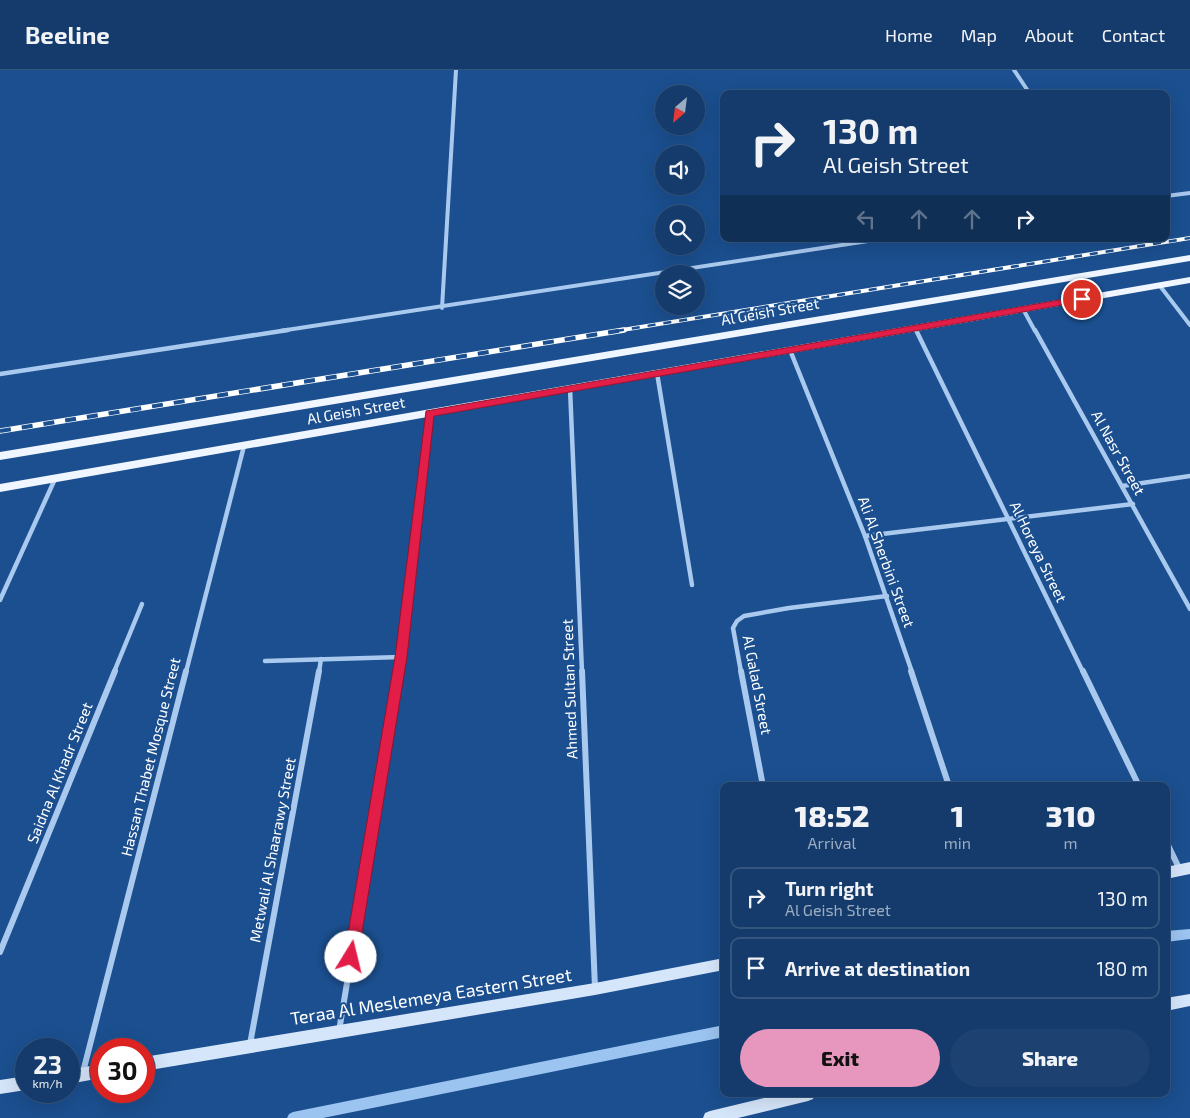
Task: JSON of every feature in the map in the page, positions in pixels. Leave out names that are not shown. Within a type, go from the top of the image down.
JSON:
[{"type":"main road","name":"Al Geish Street","points":[[1,458],[1190,258]]},
{"type":"main road","name":"Al Geish Street","points":[[0,488],[1190,280]]},
{"type":"street","points":[[442,308],[456,70]]},
{"type":"street","points":[[1014,70],[1027,90]]},
{"type":"street","points":[[1170,196],[1190,193]]},
{"type":"street","points":[[0,374],[442,308],[862,242]]},
{"type":"street","points":[[1160,286],[1190,325]]},
{"type":"street","name":"Al Nasr Street","points":[[1023,309],[1190,609]]},
{"type":"street","name":"Al Horeya Street","points":[[915,328],[1137,782]]},
{"type":"street","name":"Ali Al Sherbini Street","points":[[790,350],[888,596],[948,782]]},
{"type":"street","points":[[657,373],[692,585]]},
{"type":"street","name":"Ahmed Sultan Street","points":[[570,388],[595,989]]},
{"type":"street","points":[[339,1032],[401,657],[430,413]]},
{"type":"street","name":"Hassan Thabet Mosque Street","points":[[80,1061],[244,446]]},
{"type":"street","points":[[1122,486],[1190,476]]},
{"type":"street","points":[[0,600],[55,479]]},
{"type":"street","points":[[865,536],[1132,504]]},
{"type":"street","name":"Al Galad Street","points":[[762,782],[734,628],[737,621],[744,616],[789,608],[888,596]]},
{"type":"street","name":"Saidna Al Khadr Street","points":[[0,952],[142,604]]},
{"type":"street","points":[[265,661],[401,657]]},
{"type":"street","name":"Metwali Al Shaarawy Street","points":[[249,1046],[321,659]]},
{"type":"street","points":[[1170,847],[1185,869],[1170,872]]},
{"type":"street","name":"Teraa Al Meslemeya Eastern Street","points":[[155,1062],[595,989],[720,965]]},
{"type":"street","points":[[1170,1004],[1190,1000]]},
{"type":"street","points":[[0,1087],[15,1085]]},
{"type":"street","points":[[710,1118],[796,1097]]},
{"type":"waterway","points":[[1170,936],[1190,934]]},
{"type":"waterway","points":[[293,1118],[720,1032]]},
{"type":"railway","points":[[1170,241],[1190,238]]},
{"type":"railway","points":[[616,331],[1165,242]]},
{"type":"railway","points":[[0,431],[624,330]]},
{"type":"route","points":[[351,957],[401,657],[430,413],[1082,299]]}]
